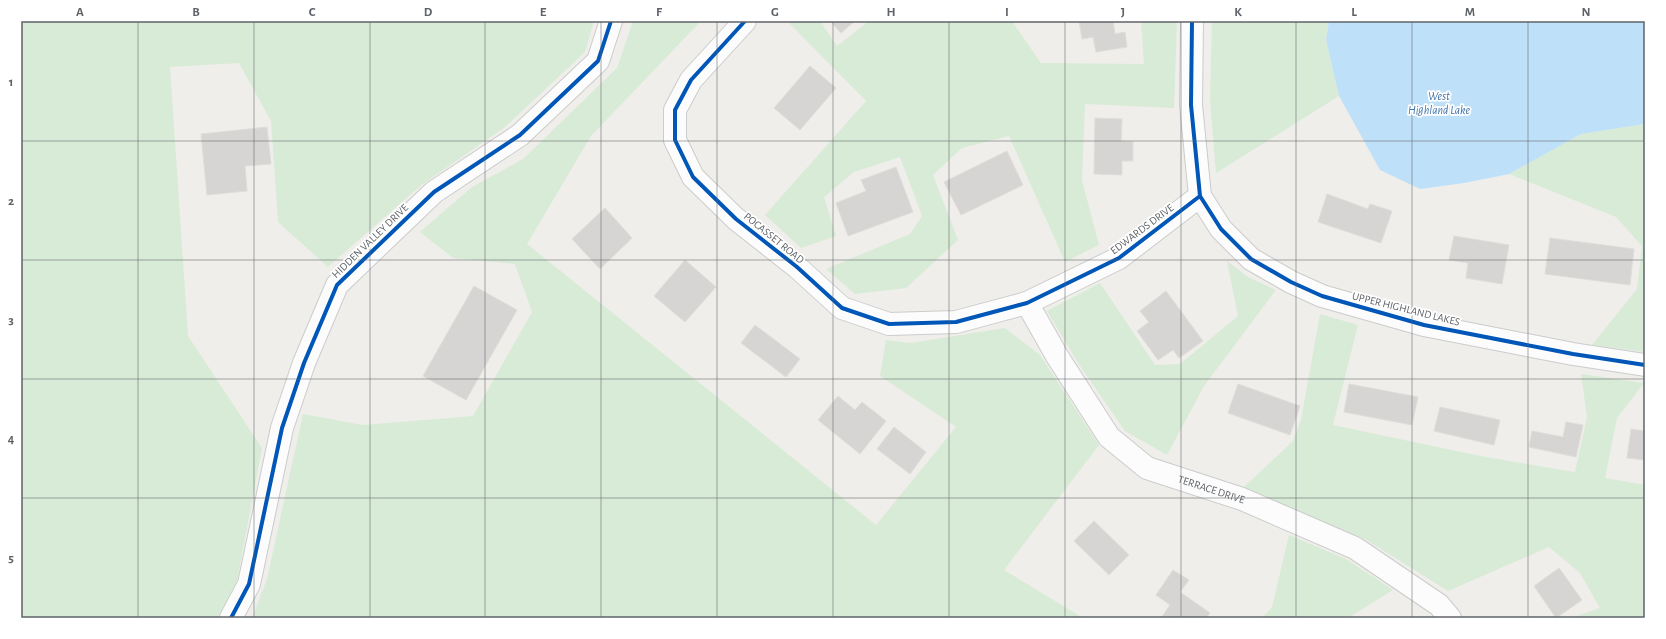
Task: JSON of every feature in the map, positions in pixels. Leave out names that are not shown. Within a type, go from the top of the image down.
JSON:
[{"type":"street","name":"HIDDEN VALLEY DRIVE","points":[[231,618],[249,584],[282,428],[304,363],[336,285],[434,192],[520,135],[598,61],[612,21]]},
{"type":"street","name":"POCASSET ROAD","points":[[745,21],[691,80],[675,110],[675,140],[693,177],[736,219],[797,267],[842,308],[889,324],[956,322],[1027,303]]},
{"type":"street","points":[[1192,21],[1192,105],[1200,196]]},
{"type":"street","name":"EDWARDS DRIVE","points":[[1027,303],[1119,258],[1200,196]]},
{"type":"street","name":"UPPER HIGHLAND LAKES","points":[[1200,196],[1221,229],[1251,259],[1291,282],[1322,296],[1424,325],[1573,354],[1645,365]]},
{"type":"street","name":"TERRACE DRIVE","points":[[1027,303],[1057,356],[1109,437],[1147,468],[1242,499],[1355,548],[1439,605],[1450,618]]},
{"type":"green space","points":[[21,21],[594,21],[585,52],[505,127],[420,186],[328,267],[278,222],[271,121],[239,63],[170,67],[188,336],[262,448],[237,581],[218,618],[21,618]]},
{"type":"green space","points":[[633,21],[701,21],[591,136],[527,244],[876,525],[956,427],[880,376],[886,340],[910,343],[1005,328],[1040,355],[1099,445],[1004,570],[1083,618],[252,618],[267,579],[303,414],[363,425],[473,416],[532,312],[515,264],[453,258],[420,232],[472,187],[523,159],[617,68]]},
{"type":"green space","points":[[787,21],[820,21],[837,46],[869,21],[1014,21],[1014,24],[1041,63],[1144,64],[1141,21],[1177,21],[1174,108],[1085,104],[1082,180],[1099,245],[1065,262],[1009,136],[962,148],[933,175],[958,240],[906,288],[855,294],[826,269],[910,234],[922,216],[900,157],[854,172],[824,197],[836,236],[801,248],[765,215],[866,101]]},
{"type":"green space","points":[[1212,21],[1329,21],[1326,40],[1339,96],[1216,173],[1210,101]]},
{"type":"green space","points":[[1645,124],[1645,352],[1592,345],[1637,289],[1642,246],[1616,217],[1509,174],[1581,134]]},
{"type":"green space","points":[[1227,261],[1248,277],[1276,290],[1204,386],[1167,455],[1125,431],[1080,366],[1047,311],[1100,283],[1155,365],[1180,364],[1238,316]]},
{"type":"green space","points":[[1320,314],[1358,325],[1333,425],[1480,456],[1575,472],[1587,417],[1581,374],[1644,383],[1617,418],[1605,478],[1645,485],[1645,618],[1571,618],[1600,608],[1580,573],[1549,547],[1448,591],[1365,539],[1300,513],[1244,487],[1293,441],[1301,420]]},
{"type":"green space","points":[[1289,535],[1346,559],[1393,590],[1348,618],[1262,618],[1272,607]]},
{"type":"water","name":"West Highland Lake","points":[[1329,21],[1645,21],[1645,124],[1581,134],[1509,174],[1464,183],[1420,189],[1380,170],[1339,96],[1326,40]]},
{"type":"building","points":[[830,21],[855,21],[841,33]]},
{"type":"building","points":[[1079,21],[1113,21],[1115,34],[1125,32],[1127,47],[1096,52],[1093,37],[1082,39]]},
{"type":"building","points":[[810,66],[836,88],[800,130],[774,108]]},
{"type":"building","points":[[1095,118],[1122,119],[1121,141],[1133,142],[1133,161],[1122,161],[1122,175],[1094,174]]},
{"type":"building","points":[[267,127],[271,164],[245,166],[247,191],[207,195],[201,134]]},
{"type":"building","points":[[1007,151],[1023,185],[961,215],[944,182]]},
{"type":"building","points":[[896,167],[913,212],[848,236],[836,203],[866,191],[861,180]]},
{"type":"building","points":[[1327,194],[1368,209],[1370,204],[1392,211],[1381,243],[1318,222]]},
{"type":"building","points":[[605,208],[632,238],[600,269],[572,239]]},
{"type":"building","points":[[1454,236],[1509,245],[1502,284],[1466,278],[1468,263],[1449,260]]},
{"type":"building","points":[[1550,238],[1634,249],[1630,285],[1545,274]]},
{"type":"building","points":[[685,260],[716,287],[685,322],[654,296]]},
{"type":"building","points":[[474,286],[517,310],[466,400],[423,376]]},
{"type":"building","points":[[1166,291],[1203,341],[1179,358],[1173,350],[1158,360],[1137,331],[1149,322],[1140,311]]},
{"type":"building","points":[[755,325],[800,359],[786,377],[741,343]]},
{"type":"building","points":[[1238,384],[1300,406],[1290,435],[1228,413]]},
{"type":"building","points":[[1349,384],[1418,397],[1412,425],[1344,412]]},
{"type":"building","points":[[838,396],[855,410],[862,402],[886,421],[860,454],[818,420]]},
{"type":"building","points":[[1440,407],[1500,420],[1494,445],[1434,431]]},
{"type":"building","points":[[1566,422],[1583,425],[1576,457],[1529,447],[1532,431],[1563,437]]},
{"type":"building","points":[[894,427],[926,452],[910,474],[877,449]]},
{"type":"building","points":[[1631,429],[1645,431],[1645,460],[1627,458]]},
{"type":"building","points":[[1094,521],[1129,555],[1109,575],[1074,541]]},
{"type":"building","points":[[1559,568],[1582,600],[1556,618],[1534,586]]},
{"type":"building","points":[[1173,570],[1189,580],[1180,592],[1210,613],[1206,618],[1161,618],[1170,605],[1156,595]]},
{"type":"cycle path","points":[[231,618],[249,584],[282,428],[304,363],[337,285],[434,192],[520,135],[598,61],[611,21]]},
{"type":"cycle path","points":[[745,21],[691,80],[675,110],[675,140],[693,177],[736,219],[797,267],[842,308],[889,324],[956,322],[1027,303],[1119,258],[1200,196]]},
{"type":"cycle path","points":[[1192,21],[1191,105],[1200,196],[1221,229],[1251,259],[1291,282],[1322,296],[1424,325],[1573,354],[1645,365]]}]
